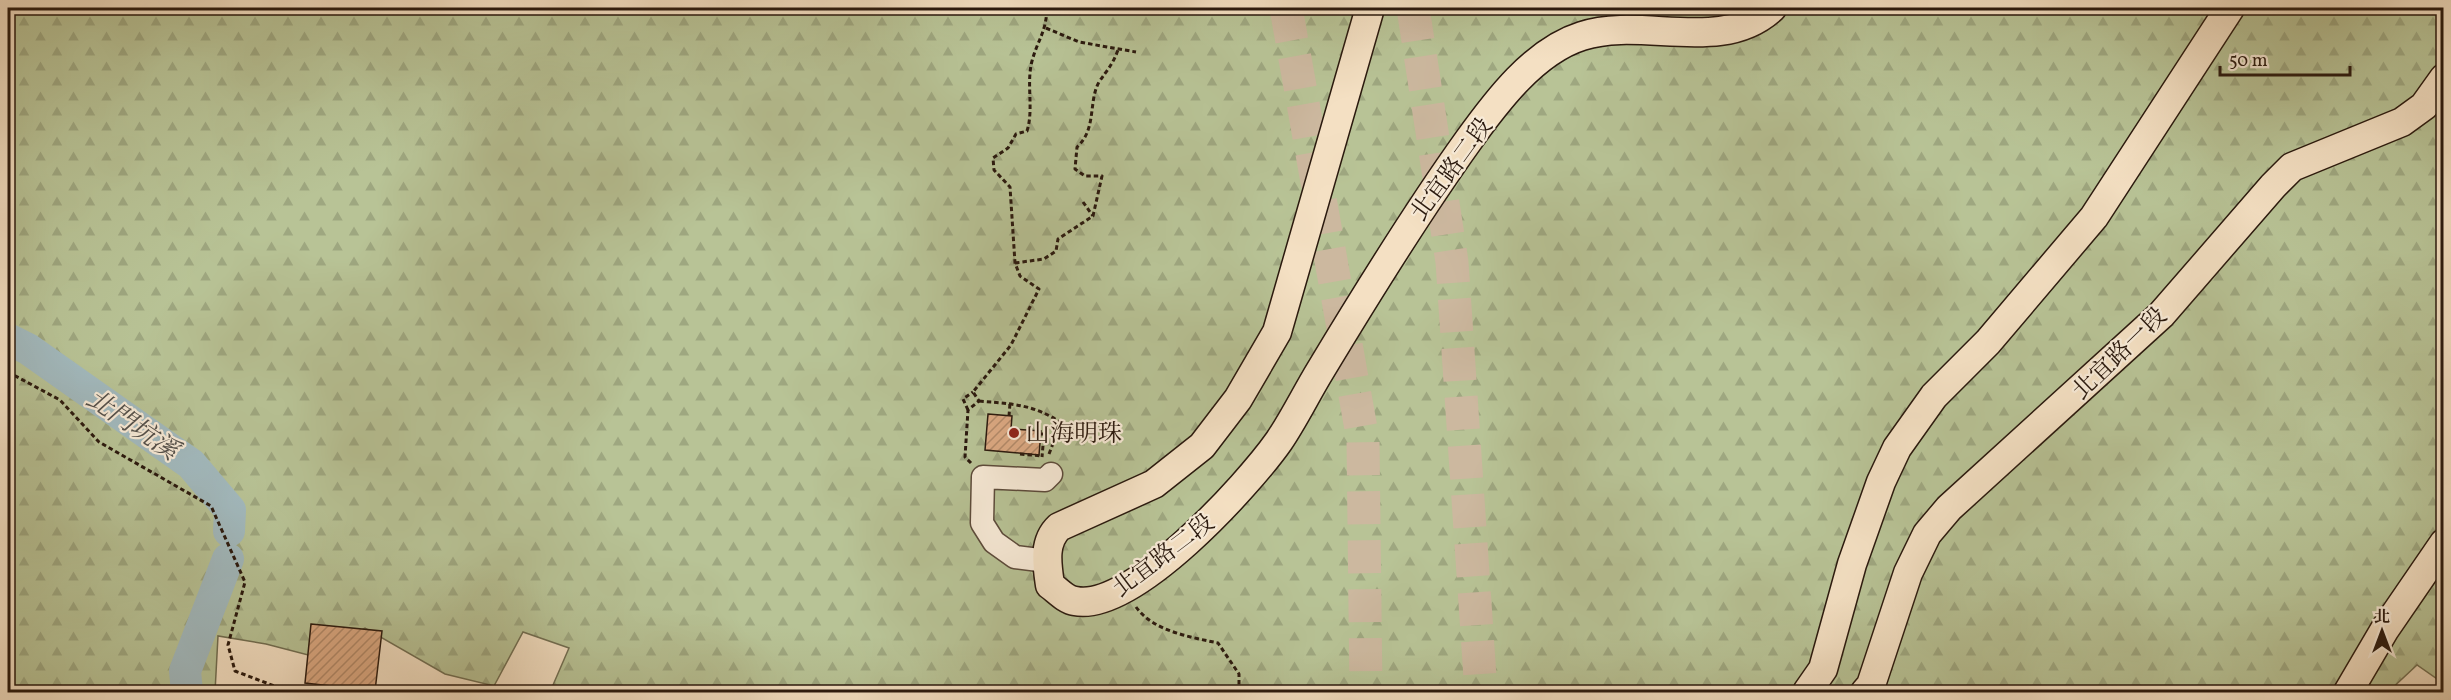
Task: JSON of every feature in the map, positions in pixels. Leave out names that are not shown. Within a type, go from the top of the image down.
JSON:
[{"type":"main road","name":"北宜路二段","points":[[1370,8],[1277,332],[1238,399],[1202,446],[1154,484],[1059,527],[1050,536],[1047,561],[1050,585],[1073,602],[1096,602],[1124,590],[1204,529],[1279,441],[1423,205],[1470,138],[1518,80],[1547,54],[1580,36],[1611,29],[1716,31],[1741,27],[1758,19],[1772,8]]},
{"type":"main road","points":[[1807,693],[1824,669],[1852,564],[1881,482],[1897,448],[1934,396],[1988,342],[2094,217],[2230,8]]},
{"type":"main road","name":"北宜路一段","points":[[1866,693],[1871,685],[1897,612],[1908,573],[1927,534],[1949,508],[2161,315],[2272,186],[2292,167],[2402,122],[2424,106],[2444,78]]},
{"type":"main road","points":[[2348,693],[2385,628],[2444,543]]},
{"type":"lane","points":[[1047,462],[1045,480],[983,477],[982,523],[994,542],[1015,557],[1047,561]]},
{"type":"path","points":[[983,477],[965,456],[968,410],[963,399],[973,392],[1011,345],[1039,289],[1020,276],[1015,263],[1010,187],[994,170],[993,158],[1008,148],[1016,134],[1027,131],[1031,119],[1029,103],[1032,62],[1046,28],[1047,8]]},
{"type":"path","points":[[1046,28],[1079,42],[1136,52]]},
{"type":"path","points":[[1015,263],[1044,259],[1056,250],[1058,239],[1093,216],[1102,176],[1084,176],[1075,169],[1077,147],[1086,140],[1098,83],[1111,70],[1118,50]]},
{"type":"path","points":[[1083,202],[1093,216]]},
{"type":"path","points":[[8,372],[60,400],[99,442],[212,506],[245,582],[228,645],[235,671],[290,693]]},
{"type":"path","points":[[973,392],[979,401]]},
{"type":"path","points":[[968,410],[979,401],[1010,404],[1052,415],[1079,436]]},
{"type":"path","points":[[1009,416],[1010,404]]},
{"type":"path","points":[[1047,462],[1062,422]]},
{"type":"path","points":[[1041,434],[1044,434],[1047,462]]},
{"type":"path","points":[[1124,590],[1141,615],[1173,633],[1218,643],[1239,674],[1239,693]]},
{"type":"path","points":[[426,693],[433,687],[460,693]]},
{"type":"green space","points":[[8,8],[2443,8],[2443,683],[2417,665],[2388,692],[550,692],[569,648],[523,632],[494,686],[445,674],[365,628],[312,656],[266,644],[218,636],[215,692],[8,692]]},
{"type":"building","name":"山海明珠","points":[[988,414],[1012,416],[1011,429],[1041,431],[1039,455],[985,450]]},
{"type":"building","points":[[311,624],[382,631],[375,691],[305,683]]},
{"type":"waterway","name":"北門坑溪","points":[[8,339],[28,349],[191,464],[230,510],[229,531]]},
{"type":"waterway","name":"北門坑溪","points":[[187,692],[185,671],[228,559]]},
{"type":"tunnel","points":[[1286,8],[1363,440],[1366,692]]},
{"type":"tunnel","points":[[1413,8],[1452,262],[1481,692]]},
{"type":"place","name":"山海明珠","points":[[1014,433]]}]
